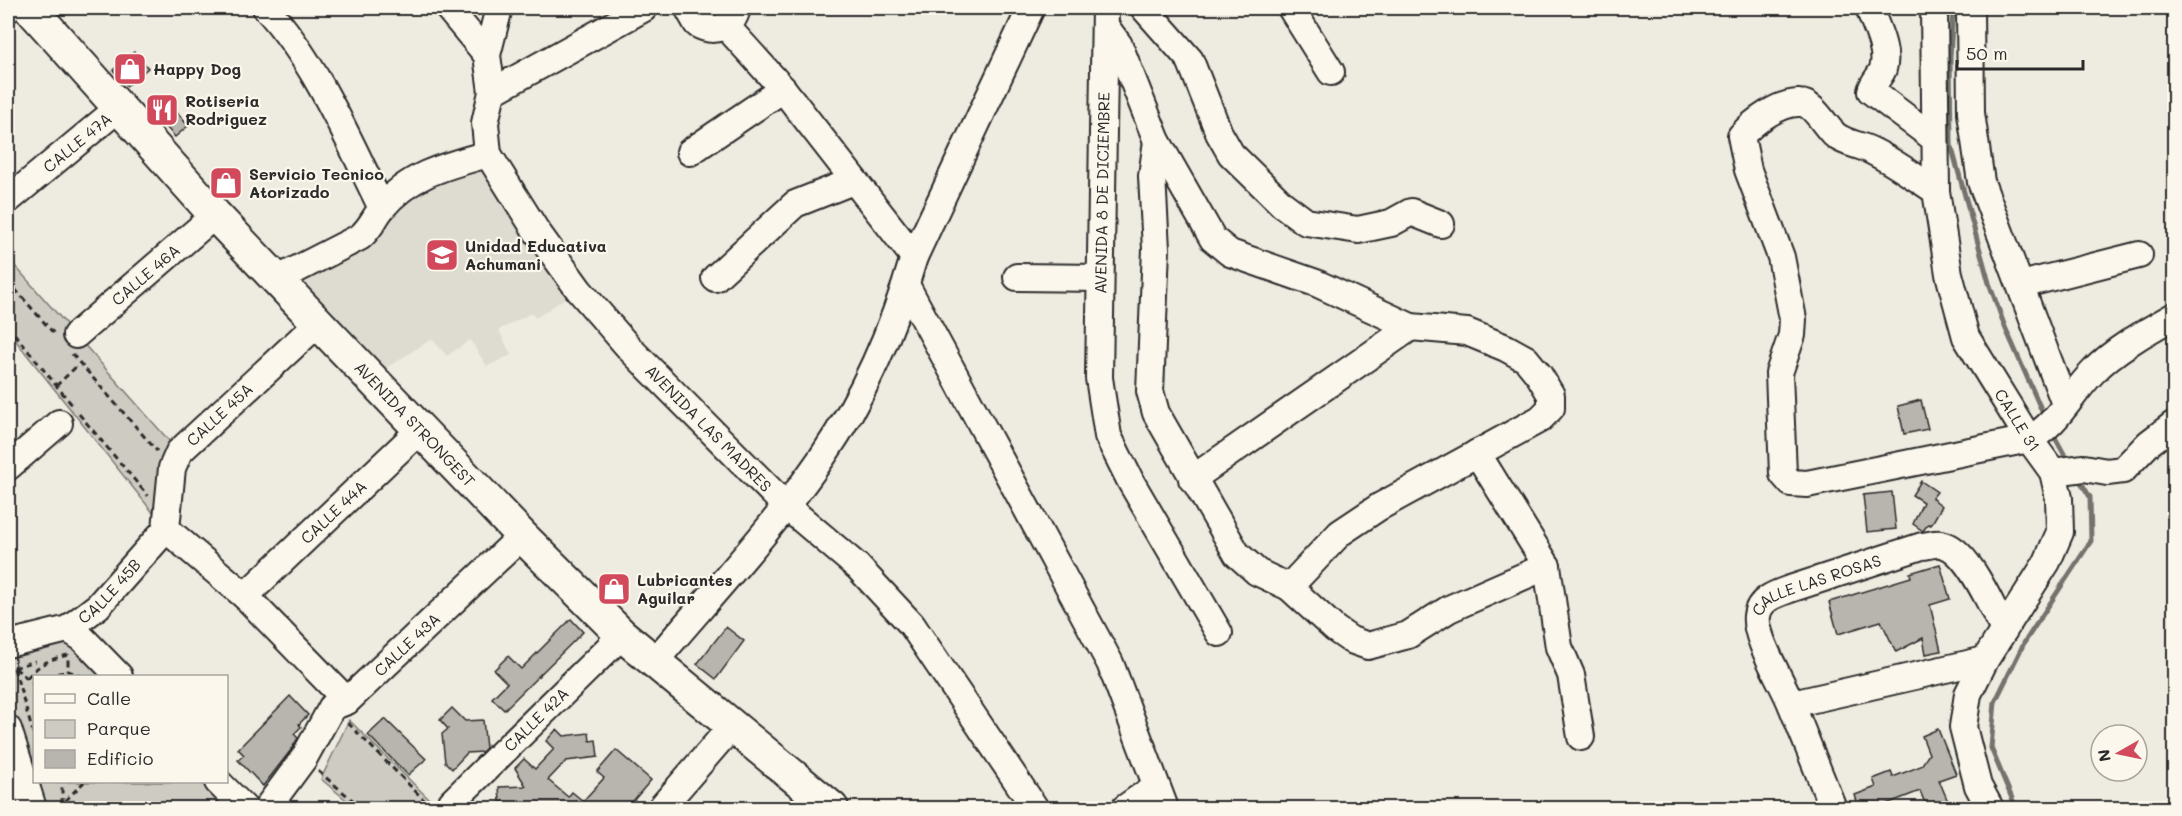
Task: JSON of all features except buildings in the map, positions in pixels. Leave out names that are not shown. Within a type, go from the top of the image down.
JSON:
[{"type":"main road","name":"AVENIDA STRONGEST","points":[[30,8],[215,215],[522,536],[622,635],[832,808]]},
{"type":"street","points":[[266,8],[286,30],[308,66],[331,106],[382,208]]},
{"type":"street","points":[[448,8],[487,55]]},
{"type":"street","name":"AVENIDA LAS MADRES","points":[[499,8],[487,55],[492,92],[485,123],[488,154],[535,229],[579,290],[631,350],[785,505],[858,567],[912,624],[1035,808]]},
{"type":"street","points":[[492,92],[644,8]]},
{"type":"street","points":[[688,8],[692,19],[704,28],[719,29],[732,17],[853,181],[914,256]]},
{"type":"street","points":[[655,662],[823,457],[848,415],[866,382],[906,285],[914,256],[1031,8]]},
{"type":"street","points":[[1144,8],[1190,60],[1219,134],[1231,154],[1282,204],[1306,222],[1358,230],[1391,223],[1411,212],[1441,224]]},
{"type":"street","points":[[1291,8],[1331,72]]},
{"type":"street","points":[[1869,8],[1884,50],[1883,69],[1873,83],[1871,91],[1935,139]]},
{"type":"street","name":"CALLE 31","points":[[1934,8],[1936,191],[1949,274],[1966,337],[2034,437],[2066,470],[2059,498],[2060,532],[2047,562],[1985,660],[1968,694],[1963,727],[1978,786],[1990,808]]},
{"type":"street","points":[[1970,8],[1971,113],[1981,182],[2021,285],[2061,409]]},
{"type":"street","points":[[1105,17],[1119,45],[1157,141],[1213,239],[1230,253],[1316,283],[1411,327],[1467,332],[1506,348],[1526,359],[1551,395],[1551,408],[1540,419],[1379,507],[1340,533],[1289,587]]},
{"type":"street","name":"AVENIDA 8 DE DICIEMBRE","points":[[1105,17],[1099,378],[1107,436],[1131,482],[1219,633]]},
{"type":"street","points":[[690,152],[783,89]]},
{"type":"street","points":[[1936,191],[1873,151],[1840,138],[1827,129],[1810,106],[1802,102],[1790,104],[1773,112],[1748,128],[1741,136],[1748,170],[1781,257],[1793,319],[1792,335],[1779,373],[1783,474],[1791,483],[1807,484],[2034,437],[2095,369],[2175,316]]},
{"type":"street","name":"CALLE 47A","points":[[8,200],[120,107]]},
{"type":"street","points":[[1157,141],[1152,176],[1156,249],[1150,391],[1156,413],[1192,479],[1238,554],[1257,572],[1289,587],[1335,629],[1368,646],[1408,635],[1449,609],[1547,566]]},
{"type":"street","points":[[276,280],[360,237],[371,228],[382,208],[406,184],[426,173],[488,154]]},
{"type":"street","points":[[715,278],[795,204],[853,181]]},
{"type":"street","name":"CALLE 46A","points":[[67,341],[215,215]]},
{"type":"street","points":[[2021,285],[2139,255]]},
{"type":"street","points":[[1017,277],[1100,279]]},
{"type":"street","points":[[906,285],[1110,663],[1160,798],[1125,808]]},
{"type":"street","name":"CALLE 45A","points":[[166,524],[172,468],[179,452],[317,324]]},
{"type":"street","points":[[1192,479],[1411,327]]},
{"type":"street","points":[[8,467],[59,423]]},
{"type":"street","points":[[2066,470],[2123,470],[2133,463],[2149,443],[2175,424]]},
{"type":"street","name":"CALLE 44A","points":[[245,596],[421,429]]},
{"type":"street","points":[[1477,453],[1547,566],[1559,647],[1571,675],[1581,736]]},
{"type":"street","points":[[166,524],[245,596],[340,704]]},
{"type":"street","name":"CALLE 45B","points":[[11,656],[68,639],[166,524]]},
{"type":"street","name":"CALLE 43A","points":[[267,808],[340,704],[522,536]]},
{"type":"street","name":"CALLE LAS ROSAS","points":[[1833,808],[1792,704],[1760,635],[1756,618],[1761,604],[1773,595],[1790,589],[1922,546],[1941,544],[1967,561],[2004,630]]},
{"type":"street","name":"CALLE 42A","points":[[442,805],[622,635]]},
{"type":"street","points":[[68,639],[82,638],[118,675]]},
{"type":"street","points":[[1792,704],[1985,660]]},
{"type":"street","points":[[661,808],[732,726]]},
{"type":"street","points":[[8,729],[33,808]]},
{"type":"street","points":[[219,783],[244,808]]},
{"type":"path","points":[[8,281],[67,341],[80,363],[172,468]]},
{"type":"path","points":[[8,326],[166,524]]},
{"type":"path","points":[[56,386],[80,363]]},
{"type":"path","points":[[68,639],[68,675]]},
{"type":"path","points":[[11,656],[68,639]]},
{"type":"path","points":[[68,639],[74,656]]},
{"type":"path","points":[[27,678],[37,667],[51,659],[68,655]]},
{"type":"path","points":[[11,656],[33,683]]},
{"type":"path","points":[[11,656],[33,733]]},
{"type":"path","points":[[51,675],[68,671],[79,675]]},
{"type":"path","points":[[340,704],[442,805]]},
{"type":"path","points":[[304,758],[362,808]]},
{"type":"path","points":[[60,807],[62,783]]},
{"type":"path","points":[[60,807],[83,783]]},
{"type":"shaded area","name":"Unidad Educativa Achumani","points":[[472,167],[486,172],[568,296],[536,318],[531,313],[499,330],[511,355],[487,366],[470,340],[447,356],[432,339],[386,368],[305,285],[306,275],[380,235],[395,212],[423,186]]},
{"type":"green space","points":[[8,258],[179,452],[166,529],[8,331]]},
{"type":"green space","points":[[75,639],[108,675],[33,675],[33,783],[207,783],[231,808],[40,808],[8,696],[8,655]]},
{"type":"green space","points":[[349,720],[438,808],[356,808],[321,779]]},
{"type":"waterway","points":[[1953,8],[1950,57],[1951,145],[1989,283],[2005,327],[2045,418]]},
{"type":"waterway","points":[[2052,432],[2069,463]]},
{"type":"waterway","points":[[2016,808],[1991,748],[1995,702],[2024,643],[2091,541],[2090,497],[2077,476]]},
{"type":"place","name":"Happy Dog","points":[[130,69]]},
{"type":"place","name":"Rotiseria Rodriguez","points":[[162,110]]},
{"type":"place","name":"Servicio Tecnico Atorizado","points":[[226,183]]},
{"type":"place","name":"Unidad Educativa Achumani","points":[[442,255]]},
{"type":"place","name":"Lubricantes Aguilar","points":[[614,589]]}]
